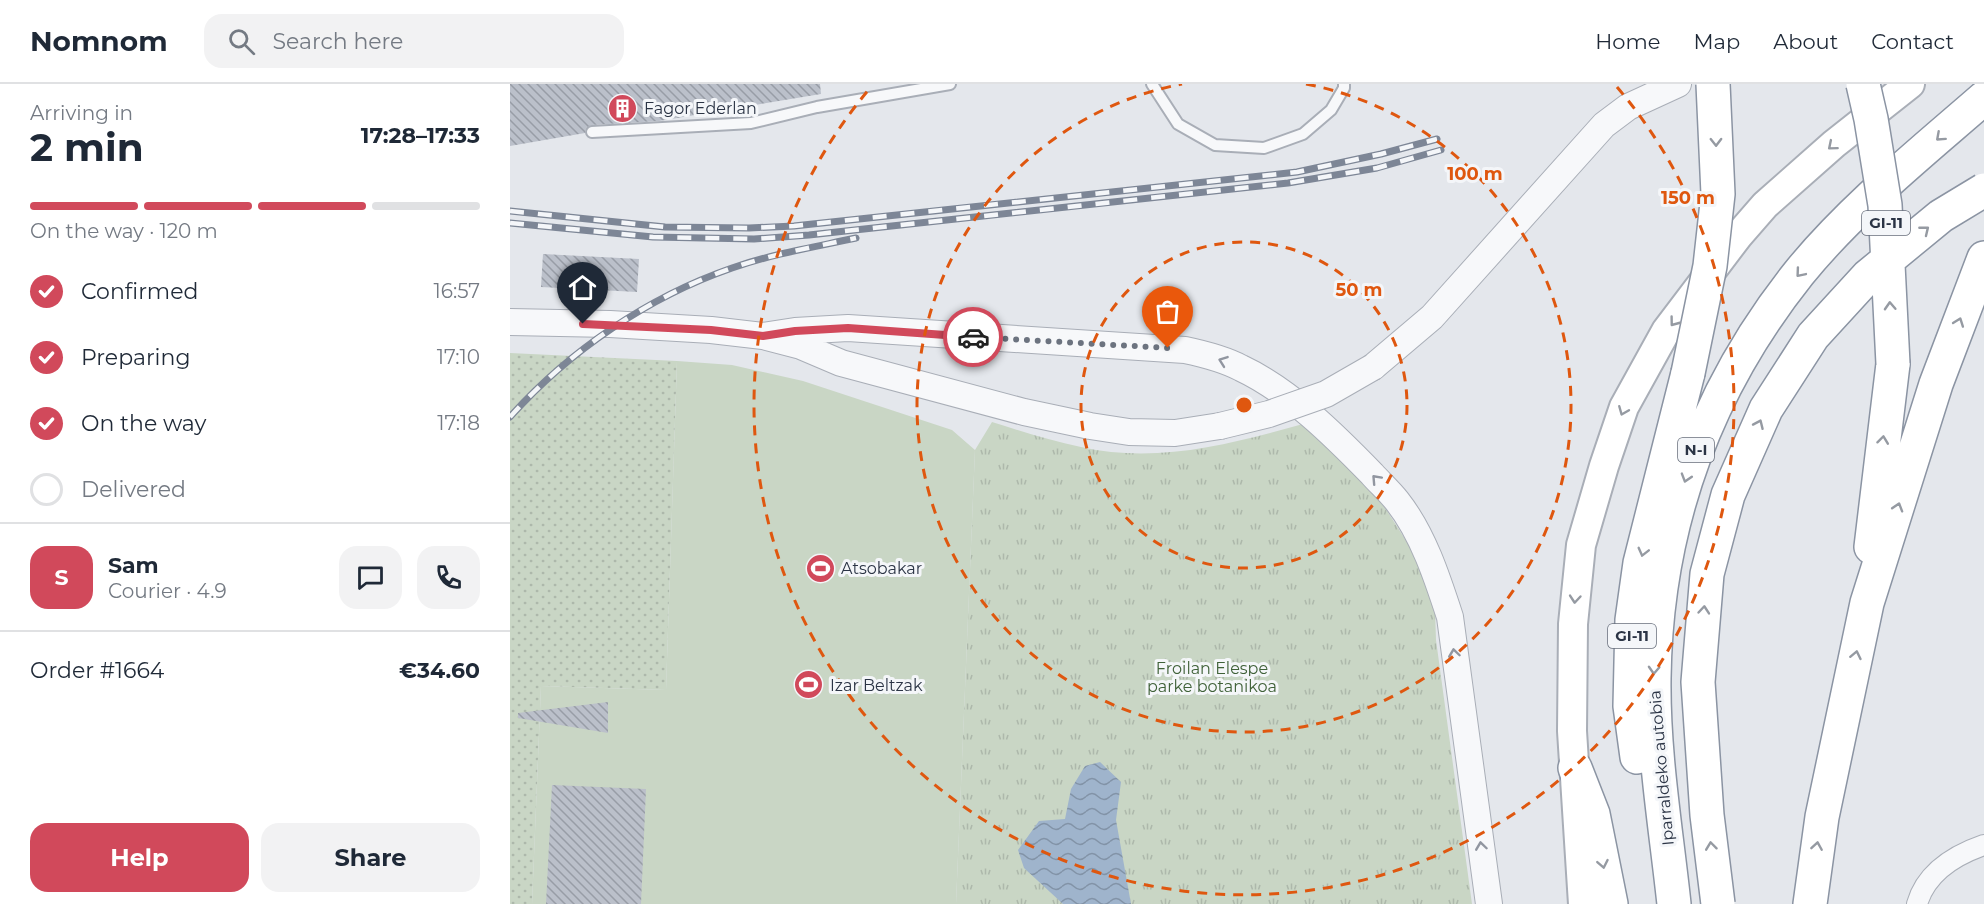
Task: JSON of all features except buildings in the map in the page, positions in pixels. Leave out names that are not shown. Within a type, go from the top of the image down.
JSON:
[{"type":"highway","name":"GI-11","points":[[1659,904],[1647,844],[1630,706],[1632,620],[1640,563],[1688,373],[1710,266],[1718,194],[1713,84]]},
{"type":"highway","name":"GI-11","points":[[1810,904],[1821,817],[1867,603],[1872,527],[1893,364],[1885,205],[1863,84]]},
{"type":"highway","name":"Iparraldeko autobia","points":[[1674,904],[1655,730],[1654,678],[1663,570],[1675,515],[1692,460],[1733,370],[1762,323],[1801,272],[1852,216],[1984,98]]},
{"type":"highway","points":[[1719,904],[1707,815],[1698,682],[1707,574],[1728,495],[1766,409],[1813,336],[1868,276],[1941,216],[1984,190]]},
{"type":"highway","points":[[1867,603],[1936,384],[1984,258]]},
{"type":"highway","points":[[1575,768],[1593,814],[1611,904]]},
{"type":"main road","points":[[1583,904],[1572,731],[1573,624],[1581,545],[1624,407],[1666,331],[1738,236],[1765,205],[1834,144],[1910,84]]},
{"type":"street","points":[[510,322],[610,324],[700,329],[763,336],[801,346],[841,363],[1024,412],[1089,426],[1129,432],[1175,433],[1220,426],[1269,414],[1326,394],[1373,367],[1432,317],[1604,125],[1628,107],[1678,84]]},
{"type":"street","points":[[763,336],[795,331],[848,328],[1185,350],[1208,355],[1241,367],[1272,385],[1320,424],[1397,501],[1436,574],[1450,617],[1489,904]]},
{"type":"street","points":[[510,337],[719,346],[814,362],[841,363]]},
{"type":"street","points":[[1917,904],[1919,897],[1934,875],[1951,859],[1984,845]]},
{"type":"lane","points":[[592,132],[751,123],[817,107],[950,84]]},
{"type":"lane","points":[[1152,84],[1178,124],[1215,146],[1264,148],[1303,134],[1331,110],[1344,84]]},
{"type":"green space","points":[[510,353],[677,361],[666,690],[541,686],[532,904],[510,904]]},
{"type":"green space","name":"Atsobakar","points":[[677,361],[732,365],[803,381],[952,430],[975,450],[956,904],[532,904],[541,686],[666,690]]},
{"type":"green space","name":"Froilan Elespe parke botanikoa","points":[[992,422],[1081,447],[1109,452],[1137,453],[1221,445],[1303,424],[1364,481],[1382,503],[1412,550],[1435,609],[1436,640],[1472,904],[956,904],[975,450]]},
{"type":"water","points":[[1100,762],[1121,782],[1116,820],[1131,904],[1063,904],[1024,868],[1018,850],[1039,821],[1065,819],[1071,789],[1085,766]]},
{"type":"railway","points":[[510,211],[665,227],[794,226],[1297,172],[1437,139]]},
{"type":"railway","points":[[510,223],[653,237],[754,239],[809,235],[1288,183],[1377,168],[1441,150]]},
{"type":"railway","points":[[510,417],[533,393],[584,348],[640,310],[670,294],[747,263],[856,238]]},
{"type":"way so far","points":[[973,337],[1168,348]]},
{"type":"place","name":"Fagor Ederlan","points":[[623,108]]},
{"type":"place","name":"Atsobakar","points":[[820,568]]},
{"type":"place","name":"Izar Beltzak","points":[[809,685]]},
{"type":"route","points":[[583,324],[711,330],[763,336],[795,331],[848,328],[973,337]]}]
